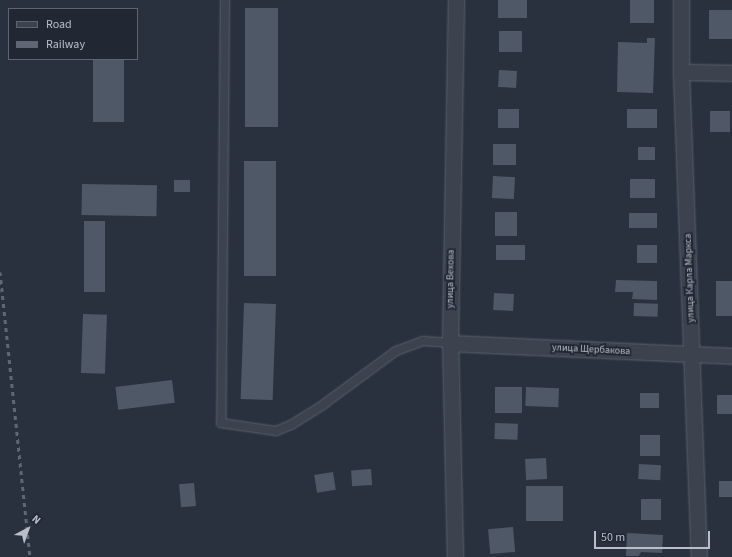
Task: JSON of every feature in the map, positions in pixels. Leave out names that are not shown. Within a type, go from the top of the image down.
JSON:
[{"type":"street","name":"улица Вехова","points":[[455,557],[450,343],[456,0]]},
{"type":"street","name":"улица Карла Маркса","points":[[681,0],[682,72],[699,557]]},
{"type":"street","points":[[682,72],[732,73]]},
{"type":"street","name":"улица Щербакова","points":[[450,343],[693,356],[732,356]]},
{"type":"lane","points":[[225,0],[221,423],[276,431],[291,425],[324,404],[396,351],[423,341],[450,343]]},
{"type":"building","points":[[498,0],[527,0],[527,18],[498,18]]},
{"type":"building","points":[[630,0],[654,0],[654,23],[630,23]]},
{"type":"building","points":[[245,8],[278,8],[278,127],[245,127]]},
{"type":"building","points":[[709,10],[732,10],[732,39],[709,39]]},
{"type":"building","points":[[499,31],[522,31],[522,52],[499,52]]},
{"type":"building","points":[[647,38],[655,38],[653,93],[617,92],[618,42],[647,43]]},
{"type":"building","points":[[93,60],[124,60],[124,122],[93,122]]},
{"type":"building","points":[[499,70],[517,71],[516,88],[498,87]]},
{"type":"building","points":[[498,109],[519,109],[519,128],[498,128]]},
{"type":"building","points":[[627,109],[657,109],[657,128],[627,128]]},
{"type":"building","points":[[710,111],[730,111],[730,132],[710,132]]},
{"type":"building","points":[[493,144],[516,144],[516,165],[493,165]]},
{"type":"building","points":[[638,147],[655,147],[655,160],[638,160]]},
{"type":"building","points":[[244,161],[276,161],[276,276],[244,276]]},
{"type":"building","points":[[493,176],[515,177],[514,199],[492,198]]},
{"type":"building","points":[[630,179],[655,179],[655,198],[630,198]]},
{"type":"building","points":[[174,180],[190,180],[190,192],[174,192]]},
{"type":"building","points":[[82,184],[157,185],[156,216],[81,215]]},
{"type":"building","points":[[495,212],[517,212],[517,236],[495,236]]},
{"type":"building","points":[[629,213],[657,213],[657,228],[629,228]]},
{"type":"building","points":[[84,221],[105,221],[105,292],[84,292]]},
{"type":"building","points":[[496,245],[525,245],[525,260],[496,260]]},
{"type":"building","points":[[637,245],[657,245],[657,263],[637,263]]},
{"type":"building","points":[[616,280],[657,281],[657,300],[632,299],[633,292],[615,292]]},
{"type":"building","points":[[716,281],[732,281],[732,316],[716,316]]},
{"type":"building","points":[[494,293],[514,294],[513,311],[493,310]]},
{"type":"building","points":[[244,303],[276,304],[273,400],[241,399]]},
{"type":"building","points":[[634,303],[658,304],[658,317],[634,316]]},
{"type":"building","points":[[83,314],[107,315],[105,374],[81,373]]},
{"type":"building","points":[[172,380],[175,403],[118,410],[115,387]]},
{"type":"building","points":[[495,387],[522,387],[522,413],[495,413]]},
{"type":"building","points":[[526,387],[559,388],[558,407],[525,406]]},
{"type":"building","points":[[640,393],[659,393],[659,408],[640,408]]},
{"type":"building","points":[[717,395],[732,395],[732,414],[717,414]]},
{"type":"building","points":[[495,423],[518,424],[517,440],[494,439]]},
{"type":"building","points":[[640,435],[660,435],[660,456],[640,456]]},
{"type":"building","points":[[546,458],[547,479],[526,480],[525,459]]},
{"type":"building","points":[[639,464],[661,465],[660,480],[638,479]]},
{"type":"building","points":[[371,469],[372,485],[352,486],[351,470]]},
{"type":"building","points":[[333,472],[336,490],[317,493],[314,475]]},
{"type":"building","points":[[719,481],[732,481],[732,497],[719,497]]},
{"type":"building","points":[[194,483],[196,506],[181,507],[179,484]]},
{"type":"building","points":[[526,486],[563,486],[563,521],[526,521]]},
{"type":"building","points":[[641,499],[661,499],[661,520],[641,520]]},
{"type":"building","points":[[513,527],[515,552],[490,554],[488,529]]},
{"type":"building","points":[[627,533],[663,535],[662,553],[641,552],[639,556],[626,556]]},
{"type":"railway","points":[[0,272],[30,557]]}]
